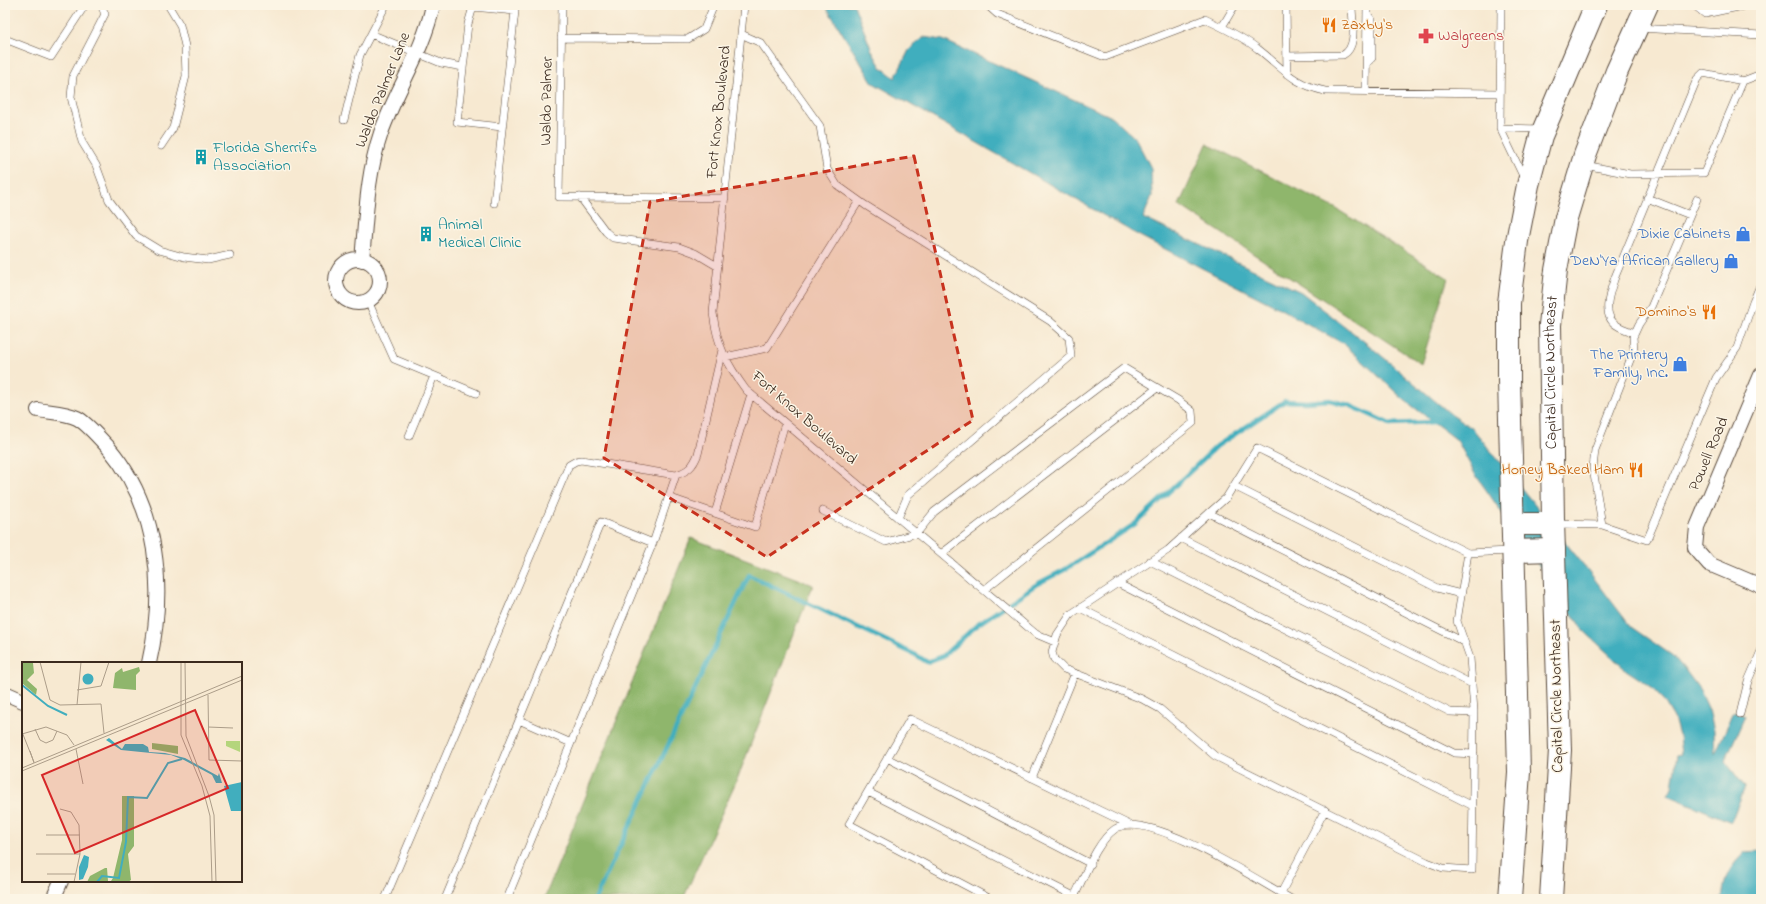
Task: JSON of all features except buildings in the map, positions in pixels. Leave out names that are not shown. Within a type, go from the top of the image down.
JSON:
[{"type":"main road","points":[[1510,899],[1519,772],[1509,380],[1509,302],[1517,241],[1528,185],[1544,129],[1596,5]]},
{"type":"main road","name":"Capital Circle Northeast","points":[[1551,899],[1560,750],[1553,524],[1550,325],[1556,270],[1566,218],[1582,164],[1617,71],[1647,5]]},
{"type":"main road","points":[[1513,524],[1553,524]]},
{"type":"main road","points":[[1514,551],[1554,550]]},
{"type":"street","name":"Waldo Palmer Lane","points":[[362,260],[369,181],[374,154],[382,131],[425,32],[433,5]]},
{"type":"street","points":[[354,259],[370,263],[376,268],[379,276],[380,284],[378,292],[368,301],[360,304],[345,300],[336,287],[337,272],[342,266],[354,259]]},
{"type":"street","name":"Powell Road","points":[[1761,375],[1757,400],[1697,527],[1695,548],[1709,564],[1761,586]]},
{"type":"street","points":[[38,410],[77,418],[96,434],[113,454],[129,479],[141,503],[149,526],[155,552],[158,581],[157,610],[149,662]]},
{"type":"street","points":[[5,693],[22,701]]},
{"type":"street","points":[[53,899],[61,882]]},
{"type":"lane","points":[[5,39],[51,57],[85,5]]},
{"type":"lane","points":[[101,5],[104,14],[73,76],[71,98],[82,142],[96,166],[109,200],[136,236],[159,250],[184,257],[208,260],[230,254]]},
{"type":"lane","points":[[161,146],[173,128],[186,76],[185,46],[180,25],[168,5]]},
{"type":"lane","points":[[344,120],[360,55],[386,5]]},
{"type":"lane","name":"Waldo Palmer","points":[[562,5],[559,197],[580,198]]},
{"type":"lane","points":[[561,38],[688,39],[704,29],[714,5]]},
{"type":"lane","name":"Fort Knox Boulevard","points":[[744,5],[713,313],[715,330],[729,367],[746,390],[785,423],[1036,634],[1055,642]]},
{"type":"lane","points":[[987,5],[997,14],[1105,57],[1204,19],[1242,37],[1287,74],[1310,87],[1325,91],[1500,93]]},
{"type":"lane","points":[[1222,27],[1235,5]]},
{"type":"lane","points":[[1286,5],[1287,74]]},
{"type":"lane","points":[[1287,56],[1343,56],[1348,52],[1352,43],[1352,5]]},
{"type":"lane","points":[[1366,91],[1367,63],[1372,58],[1372,20],[1367,14],[1367,5]]},
{"type":"lane","points":[[1501,5],[1500,128],[1528,185]]},
{"type":"lane","points":[[1694,5],[1705,14],[1748,5]]},
{"type":"lane","points":[[494,203],[502,127],[514,11],[473,7],[468,24],[457,122],[502,127]]},
{"type":"lane","points":[[1637,28],[1761,35]]},
{"type":"lane","points":[[371,34],[441,63],[463,67]]},
{"type":"lane","points":[[741,34],[761,43],[820,126],[827,169],[837,185],[859,201],[1050,320],[1069,338],[1072,356],[908,495],[898,518]]},
{"type":"lane","points":[[1635,333],[1618,326],[1611,321],[1607,308],[1615,277],[1697,79],[1703,73],[1708,73],[1743,81],[1761,74]]},
{"type":"lane","points":[[1582,164],[1630,174],[1704,173],[1743,81]]},
{"type":"lane","points":[[1500,128],[1544,129]]},
{"type":"lane","points":[[580,198],[724,198]]},
{"type":"lane","points":[[580,198],[612,238],[679,246],[718,266]]},
{"type":"lane","points":[[1647,198],[1690,215]]},
{"type":"lane","points":[[1602,525],[1593,468],[1595,450],[1634,350],[1633,338],[1635,333],[1639,324],[1651,307],[1697,199]]},
{"type":"lane","points":[[725,358],[767,348],[859,201]]},
{"type":"lane","points":[[1553,524],[1602,525],[1647,540],[1716,378],[1737,348],[1752,302],[1761,283]]},
{"type":"lane","points":[[368,301],[394,359],[476,393]]},
{"type":"lane","points":[[385,899],[569,465],[581,460],[676,475],[687,471],[694,463],[722,350]]},
{"type":"lane","points":[[823,511],[886,542],[916,533],[934,512],[1124,368],[1178,400],[1192,411],[1193,423],[984,590]]},
{"type":"lane","points":[[410,436],[434,376]]},
{"type":"lane","points":[[941,554],[1157,388]]},
{"type":"lane","points":[[715,513],[751,394]]},
{"type":"lane","points":[[668,497],[755,527],[785,423]]},
{"type":"lane","points":[[1468,553],[1457,621],[1470,658],[1474,713],[1472,870],[1443,868],[1427,862],[1215,756],[1160,709],[1142,699],[1064,669],[1054,659],[1052,652],[1057,635],[1071,614],[1168,550],[1226,498],[1257,448],[1468,553],[1514,551]]},
{"type":"lane","points":[[507,899],[653,543],[676,475]]},
{"type":"lane","points":[[1234,486],[1437,588],[1461,594]]},
{"type":"lane","points":[[1209,513],[1464,642]]},
{"type":"lane","points":[[445,899],[601,522],[653,543]]},
{"type":"lane","points":[[1181,538],[1472,684]]},
{"type":"lane","points":[[1150,561],[1450,712],[1474,713]]},
{"type":"lane","points":[[1117,583],[1454,753],[1474,754]]},
{"type":"lane","points":[[1080,608],[1474,806]]},
{"type":"lane","points":[[1740,714],[1748,681],[1761,651]]},
{"type":"lane","points":[[1032,778],[1075,673]]},
{"type":"lane","points":[[991,899],[849,824],[910,719],[1130,825],[1151,828],[1194,844],[1291,899]]},
{"type":"lane","points":[[519,720],[571,743]]},
{"type":"lane","points":[[887,758],[1091,864]]},
{"type":"lane","points":[[868,792],[1074,898],[1100,846],[1116,828],[1130,825]]},
{"type":"lane","points":[[1281,893],[1325,810]]},
{"type":"highlighted area","points":[[914,156],[973,420],[767,557],[604,458],[650,202]]},
{"type":"green space","points":[[1207,144],[1335,208],[1448,278],[1421,364],[1179,205]]},
{"type":"green space","points":[[691,538],[813,585],[738,777],[683,899],[544,899]]},
{"type":"water","points":[[825,5],[854,5],[872,51],[881,67],[895,78],[909,50],[923,37],[943,40],[1112,117],[1136,139],[1151,168],[1152,196],[1143,218],[1301,292],[1370,346],[1452,415],[1473,429],[1587,569],[1631,627],[1673,656],[1686,671],[1700,690],[1709,710],[1714,730],[1715,754],[1734,711],[1745,716],[1725,761],[1745,787],[1731,822],[1668,795],[1672,787],[1677,755],[1681,754],[1679,736],[1674,718],[1664,701],[1649,685],[1626,670],[1583,630],[1475,474],[1457,440],[1403,399],[1344,344],[1277,307],[1136,234],[873,83]]},
{"type":"water","points":[[1745,852],[1761,852],[1761,899],[1722,899],[1724,884],[1731,868]]},
{"type":"waterway","points":[[595,899],[749,575],[916,655],[927,662],[943,656],[977,625],[1037,584],[1066,569],[1135,524],[1217,446],[1285,401],[1306,402],[1329,400],[1349,405],[1390,424],[1434,422]]},
{"type":"place","name":"Zaxby's","points":[[1329,25]]},
{"type":"place","name":"Walgreens","points":[[1426,36]]},
{"type":"place","name":"Florida Sherrifs Association","points":[[201,157]]},
{"type":"place","name":"Animal Medical Clinic","points":[[426,234]]},
{"type":"place","name":"Dixie Cabinets","points":[[1743,234]]},
{"type":"place","name":"DeN'Ya African Gallery","points":[[1731,261]]},
{"type":"place","name":"Domino's","points":[[1709,312]]},
{"type":"place","name":"The Printery Family, Inc.","points":[[1680,364]]},
{"type":"place","name":"Honey Baked Ham","points":[[1636,470]]}]
